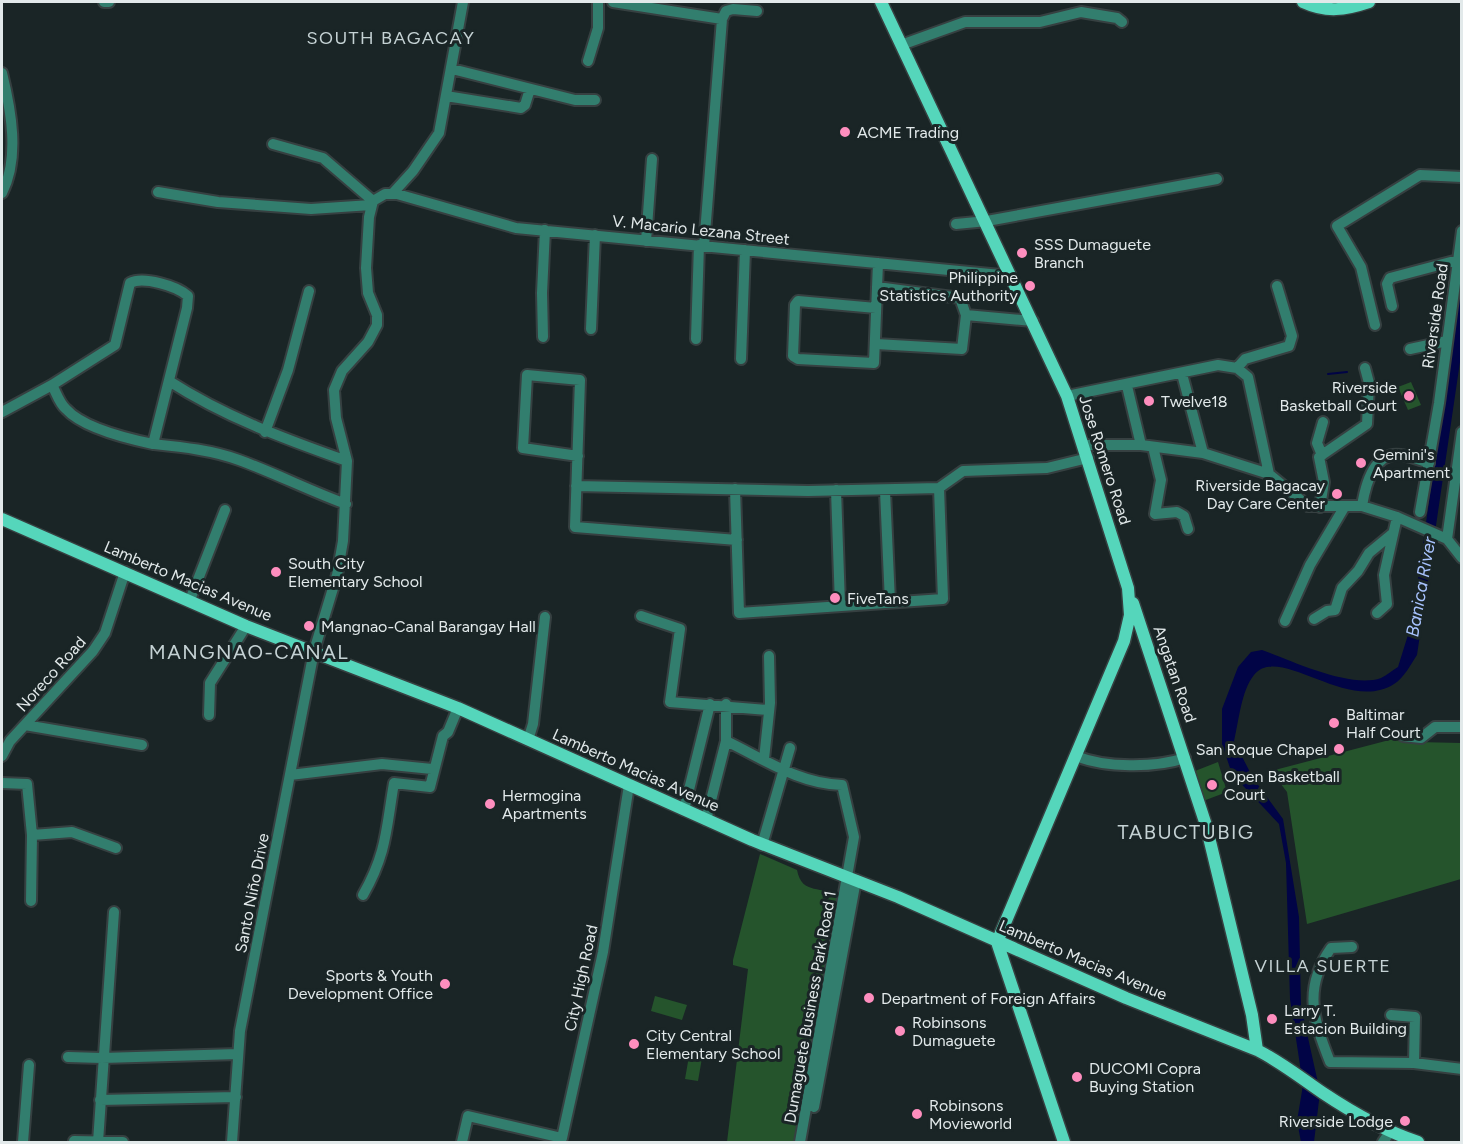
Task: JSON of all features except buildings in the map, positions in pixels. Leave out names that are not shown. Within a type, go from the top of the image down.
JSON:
[{"type":"main road","name":"Jose Romero Road","points":[[881,2],[987,222],[1067,396],[1128,588],[1130,615],[1124,641],[997,942]]},
{"type":"main road","points":[[1303,2],[1330,11],[1369,2]]},
{"type":"main road","name":"Lamberto Macias Avenue","points":[[2,519],[246,626],[458,708],[762,844],[852,879],[1126,998],[1257,1050],[1289,1068],[1387,1138],[1418,1143]]},
{"type":"main road","name":"Angatan Road","points":[[1128,588],[1206,825],[1252,1015],[1257,1050]]},
{"type":"main road","points":[[997,942],[1064,1143]]},
{"type":"street","points":[[158,192],[218,202],[311,209],[372,203],[381,195],[393,193],[413,171],[438,133],[463,2]]},
{"type":"street","points":[[588,61],[598,28],[598,2]]},
{"type":"street","points":[[613,2],[722,19]]},
{"type":"street","points":[[696,339],[701,245],[722,19],[729,10],[757,11]]},
{"type":"street","points":[[902,45],[965,22],[1040,22],[1081,12],[1117,18],[1122,22]]},
{"type":"street","points":[[452,69],[575,100],[596,100]]},
{"type":"street","points":[[2,73],[12,128],[10,165],[2,193]]},
{"type":"street","points":[[446,96],[521,108],[525,105],[530,89]]},
{"type":"street","points":[[273,144],[323,158],[372,203]]},
{"type":"street","points":[[646,241],[652,159]]},
{"type":"street","points":[[1375,326],[1361,267],[1337,226],[1420,175],[1461,177]]},
{"type":"street","points":[[956,224],[987,222],[1217,179]]},
{"type":"street","name":"V. Macario Lezana Street","points":[[393,193],[516,228],[1011,276]]},
{"type":"street","name":"Santo Niño Drive","points":[[232,1143],[240,1031],[314,651],[337,575],[346,504],[348,461],[336,418],[334,390],[342,371],[368,342],[377,325],[366,276],[372,203]]},
{"type":"street","points":[[543,337],[545,230]]},
{"type":"street","name":"Riverside Road","points":[[1420,512],[1447,341],[1461,231]]},
{"type":"street","points":[[591,329],[595,235]]},
{"type":"street","points":[[741,359],[745,250]]},
{"type":"street","points":[[1392,306],[1387,284],[1390,278],[1458,260]]},
{"type":"street","points":[[876,308],[798,301],[795,305],[793,356],[798,359],[873,363],[876,344],[878,263]]},
{"type":"street","points":[[2,412],[52,385],[115,345],[130,283],[137,280],[182,290],[188,296],[153,444]]},
{"type":"street","points":[[1237,368],[1245,359],[1289,346],[1292,336],[1277,286]]},
{"type":"street","points":[[876,344],[962,349],[966,315],[960,297],[877,287]]},
{"type":"street","points":[[265,432],[291,362],[309,291]]},
{"type":"street","points":[[966,315],[1033,321]]},
{"type":"street","points":[[1410,349],[1447,341]]},
{"type":"street","points":[[1067,396],[1127,386],[1218,365],[1237,368],[1248,377],[1269,474]]},
{"type":"street","points":[[1320,507],[1323,482],[1319,461],[1322,455],[1367,424],[1369,383],[1365,368]]},
{"type":"street","points":[[1182,374],[1203,453]]},
{"type":"street","points":[[578,456],[523,448],[527,375],[580,380],[578,456],[575,527],[737,540]]},
{"type":"street","points":[[169,381],[204,403],[265,432],[348,461]]},
{"type":"street","points":[[52,385],[64,409],[75,417],[112,433],[153,444],[192,448],[239,460],[297,486],[346,504]]},
{"type":"street","points":[[1127,386],[1141,445]]},
{"type":"street","points":[[1322,455],[1317,443],[1323,422]]},
{"type":"street","points":[[1446,538],[1461,432]]},
{"type":"street","points":[[1084,445],[1141,445],[1203,453],[1269,474],[1302,503],[1320,507],[1362,507],[1424,527],[1446,538],[1461,558]]},
{"type":"street","points":[[1153,447],[1161,480],[1155,514],[1177,512],[1184,516],[1188,529]]},
{"type":"street","points":[[1362,507],[1366,480],[1382,461],[1399,454],[1429,463]]},
{"type":"street","points":[[576,486],[885,491],[939,488],[963,471],[1047,468],[1088,458]]},
{"type":"street","points":[[735,489],[739,613],[943,599],[939,488]]},
{"type":"street","points":[[836,490],[840,605]]},
{"type":"street","points":[[885,491],[890,602]]},
{"type":"street","points":[[1285,621],[1305,574],[1345,506]]},
{"type":"street","points":[[190,600],[225,510]]},
{"type":"street","points":[[1377,613],[1388,604],[1384,575],[1397,517]]},
{"type":"street","points":[[1314,619],[1335,610],[1342,588],[1358,571],[1369,553],[1392,534]]},
{"type":"street","name":"Noreco Road","points":[[2,756],[10,741],[93,651],[105,633],[125,572]]},
{"type":"street","points":[[641,616],[680,629],[670,702],[726,704],[768,710]]},
{"type":"street","points":[[528,740],[533,724],[545,617]]},
{"type":"street","points":[[209,715],[210,683],[246,626]]},
{"type":"street","points":[[764,759],[770,703],[769,657]]},
{"type":"street","points":[[684,810],[710,704]]},
{"type":"street","points":[[706,820],[726,741],[726,704]]},
{"type":"street","points":[[363,895],[378,868],[387,838],[394,783],[430,787],[432,769],[443,736],[448,732],[458,708]]},
{"type":"street","points":[[25,725],[142,745]]},
{"type":"street","points":[[1403,736],[1421,738],[1435,727],[1461,727]]},
{"type":"street","points":[[726,741],[764,759],[784,772],[824,784],[842,785],[854,837],[852,879]]},
{"type":"street","points":[[762,844],[790,748]]},
{"type":"street","points":[[1076,756],[1094,764],[1119,765],[1174,761],[1185,758]]},
{"type":"street","points":[[290,775],[382,764],[432,769]]},
{"type":"street","points":[[2,783],[27,784],[32,835],[31,901]]},
{"type":"street","name":"City High Road","points":[[534,1137],[562,1138],[603,952],[628,785]]},
{"type":"street","points":[[32,835],[72,832],[116,848]]},
{"type":"street","name":"Dumaguete Business Park Road 1","points":[[800,1143],[852,879]]},
{"type":"street","name":"Dumaguete Business Park Road 1","points":[[807,1143],[852,879]]},
{"type":"street","points":[[98,1142],[102,1058],[114,912]]},
{"type":"street","points":[[1352,946],[1331,948],[1314,980],[1312,997],[1330,1062],[1414,1063],[1461,1069]]},
{"type":"street","points":[[1390,1016],[1415,1017],[1414,1063]]},
{"type":"street","points":[[68,1057],[238,1054]]},
{"type":"street","points":[[23,1143],[29,1065]]},
{"type":"street","points":[[100,1100],[236,1097]]},
{"type":"street","points":[[462,1143],[468,1116],[534,1137]]},
{"type":"street","points":[[74,1141],[123,1143]]},
{"type":"green space","name":"Riverside Basketball Court","points":[[1411,382],[1421,405],[1408,410],[1398,387]]},
{"type":"green space","points":[[1397,738],[1417,742],[1461,743],[1461,879],[1307,924],[1287,792],[1271,771]]},
{"type":"green space","name":"Open Basketball Court","points":[[1218,762],[1227,792],[1203,801],[1195,771]]},
{"type":"green space","points":[[760,854],[797,870],[803,884],[808,887],[833,894],[839,899],[796,1142],[727,1142],[748,969],[733,965],[733,960]]},
{"type":"green space","points":[[655,996],[687,1005],[682,1020],[651,1011]]},
{"type":"green space","points":[[689,1056],[702,1058],[698,1081],[685,1079]]},
{"type":"water","name":"Banica River","points":[[1461,275],[1461,355],[1417,655],[1398,681],[1376,691],[1356,691],[1280,667],[1265,667],[1254,675],[1246,689],[1234,741],[1253,778],[1283,819],[1299,917],[1301,1006],[1320,1092],[1314,1142],[1301,1142],[1297,1121],[1303,1085],[1290,999],[1286,863],[1279,824],[1232,774],[1222,744],[1222,709],[1238,667],[1251,652],[1262,650],[1305,667],[1354,680],[1381,678],[1398,667],[1412,622]]},
{"type":"waterway","points":[[1328,374],[1347,372]]},
{"type":"place","name":"ACME Trading","points":[[845,132]]},
{"type":"place","name":"SSS Dumaguete Branch","points":[[1022,253]]},
{"type":"place","name":"Philippine Statistics Authority","points":[[1030,286]]},
{"type":"place","name":"Riverside Basketball Court","points":[[1409,396]]},
{"type":"place","name":"Twelve18","points":[[1149,401]]},
{"type":"place","name":"Gemini's Apartment","points":[[1361,463]]},
{"type":"place","name":"Riverside Bagacay Day Care Center","points":[[1337,494]]},
{"type":"place","name":"South City Elementary School","points":[[276,572]]},
{"type":"place","name":"FiveTans","points":[[835,598]]},
{"type":"place","name":"Mangnao-Canal Barangay Hall","points":[[309,626]]},
{"type":"place","name":"Baltimar Half Court","points":[[1334,723]]},
{"type":"place","name":"San Roque Chapel","points":[[1339,749]]},
{"type":"place","name":"Open Basketball Court","points":[[1212,785]]},
{"type":"place","name":"Hermogina Apartments","points":[[490,804]]},
{"type":"place","name":"Sports & Youth Development Office","points":[[445,984]]},
{"type":"place","name":"Department of Foreign Affairs","points":[[869,998]]},
{"type":"place","name":"Larry T. Estacion Building","points":[[1272,1019]]},
{"type":"place","name":"Robinsons Dumaguete","points":[[900,1031]]},
{"type":"place","name":"City Central Elementary School","points":[[634,1044]]},
{"type":"place","name":"DUCOMI Copra Buying Station","points":[[1077,1077]]},
{"type":"place","name":"Robinsons Movieworld","points":[[917,1114]]},
{"type":"place","name":"Riverside Lodge","points":[[1405,1121]]},
{"type":"district","name":"SOUTH BAGACAY","points":[[391,38]]},
{"type":"district","name":"MANGNAO-CANAL","points":[[249,652]]},
{"type":"district","name":"TABUCTUBIG","points":[[1186,832]]},
{"type":"district","name":"VILLA SUERTE","points":[[1323,966]]}]
